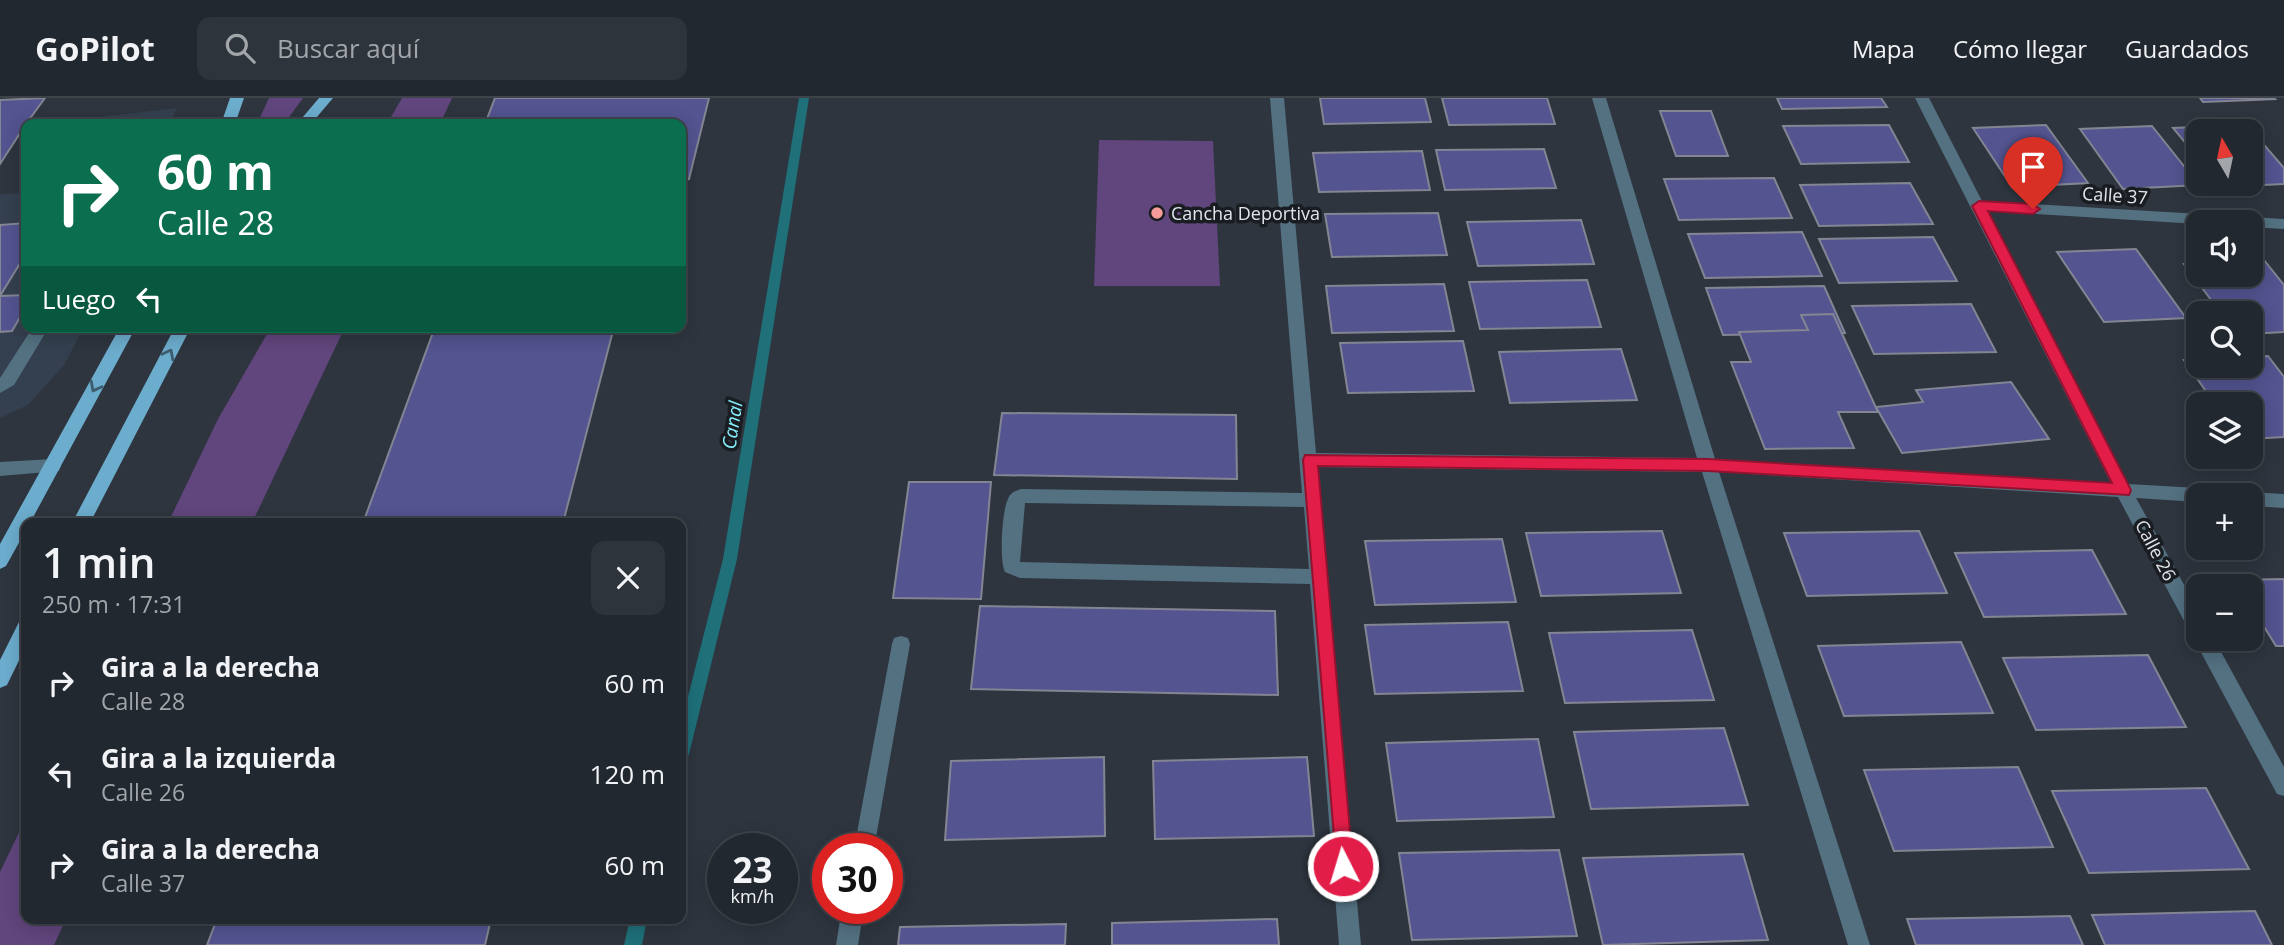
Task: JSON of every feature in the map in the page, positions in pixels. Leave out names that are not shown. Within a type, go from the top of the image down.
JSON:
[{"type":"main road","points":[[230,119],[237,98]]},
{"type":"main road","points":[[308,119],[326,98]]},
{"type":"main road","points":[[24,518],[125,333]]},
{"type":"main road","points":[[84,518],[180,333]]},
{"type":"main road","points":[[0,561],[21,523]]},
{"type":"main road","points":[[0,679],[21,638]]},
{"type":"street","points":[[1277,98],[1350,945]]},
{"type":"street","points":[[1599,98],[1708,465],[1859,945]]},
{"type":"street","name":"Calle 26","points":[[1922,98],[2123,490],[2186,606]]},
{"type":"street","name":"Calle 37","points":[[1979,206],[2186,218]]},
{"type":"street","name":"Calle 37","points":[[2263,223],[2284,224]]},
{"type":"street","points":[[0,387],[8,381],[37,333]]},
{"type":"street","points":[[1310,460],[1708,465],[2186,494]]},
{"type":"street","points":[[0,469],[53,466]]},
{"type":"street","points":[[1311,500],[1021,495],[1015,501],[1010,560],[1011,567],[1020,570],[1319,577]]},
{"type":"street","points":[[2263,500],[2284,501]]},
{"type":"street","points":[[867,833],[901,644]]},
{"type":"street","points":[[2210,651],[2284,787]]},
{"type":"street","points":[[847,945],[850,924]]},
{"type":"shaded area","points":[[269,98],[303,98],[288,119],[259,119]]},
{"type":"shaded area","points":[[402,98],[452,98],[442,119],[390,119]]},
{"type":"shaded area","points":[[177,108],[172,119],[83,119]]},
{"type":"shaded area","name":"Cancha Deportiva","points":[[1099,140],[1213,141],[1220,286],[1094,286]]},
{"type":"shaded area","points":[[21,193],[21,333],[81,333],[64,365],[28,405],[0,418],[0,194]]},
{"type":"shaded area","points":[[268,333],[342,333],[254,518],[170,518],[218,419]]},
{"type":"shaded area","points":[[21,828],[21,924],[64,924],[54,945],[0,945],[0,872]]},
{"type":"building","points":[[45,98],[30,119],[21,119],[21,132],[0,164],[0,100]]},
{"type":"building","points":[[495,98],[709,98],[689,179],[686,179],[686,119],[487,119]]},
{"type":"building","points":[[1320,98],[1425,98],[1431,122],[1324,124]]},
{"type":"building","points":[[1442,98],[1547,98],[1555,124],[1449,125]]},
{"type":"building","points":[[1777,98],[1881,98],[1887,107],[1782,109]]},
{"type":"building","points":[[2200,98],[2274,98],[2275,99],[2203,102]]},
{"type":"building","points":[[1660,111],[1711,111],[1728,156],[1676,156]]},
{"type":"building","points":[[1889,125],[1909,162],[1801,164],[1783,126]]},
{"type":"building","points":[[2046,125],[2088,183],[2012,187],[1973,128]]},
{"type":"building","points":[[2152,126],[2186,169],[2186,186],[2123,189],[2080,129]]},
{"type":"building","points":[[2186,127],[2186,144],[2173,128]]},
{"type":"building","points":[[2263,144],[2284,168],[2284,184],[2263,185]]},
{"type":"building","points":[[1544,149],[1556,188],[1445,190],[1436,150]]},
{"type":"building","points":[[1422,151],[1430,190],[1319,192],[1313,153]]},
{"type":"building","points":[[1774,178],[1792,218],[1679,220],[1664,179]]},
{"type":"building","points":[[1910,183],[1933,224],[1819,226],[1800,185]]},
{"type":"building","points":[[1438,213],[1447,255],[1332,257],[1325,214]]},
{"type":"building","points":[[1581,220],[1594,264],[1478,266],[1467,222]]},
{"type":"building","points":[[21,223],[19,265],[0,296],[0,225]]},
{"type":"building","points":[[1802,232],[1822,276],[1705,278],[1688,234]]},
{"type":"building","points":[[1933,237],[1957,281],[1839,283],[1819,239]]},
{"type":"building","points":[[2136,249],[2186,318],[2104,322],[2057,252]]},
{"type":"building","points":[[2263,260],[2284,285],[2284,332],[2263,333],[2263,301],[2212,301],[2201,287],[2263,287]]},
{"type":"building","points":[[1587,280],[1601,327],[1480,329],[1469,282]]},
{"type":"building","points":[[1444,284],[1454,331],[1332,333],[1326,286]]},
{"type":"building","points":[[1824,286],[1845,333],[1723,335],[1706,288]]},
{"type":"building","points":[[21,295],[21,316],[12,331],[0,332],[0,296]]},
{"type":"building","points":[[1971,304],[1996,352],[1874,354],[1852,306]]},
{"type":"building","points":[[1833,314],[1878,412],[1838,412],[1854,448],[1765,449],[1731,362],[1751,362],[1739,332],[1808,330],[1801,315]]},
{"type":"building","points":[[433,333],[612,333],[564,518],[365,518]]},
{"type":"building","points":[[1463,341],[1474,391],[1348,393],[1340,343]]},
{"type":"building","points":[[1621,349],[1637,400],[1510,403],[1499,352]]},
{"type":"building","points":[[2263,356],[2268,356],[2284,377],[2284,437],[2263,438],[2263,392],[2207,392],[2197,378],[2263,378]]},
{"type":"building","points":[[2011,382],[2049,439],[1902,453],[1876,407],[1923,402],[1916,390]]},
{"type":"building","points":[[1002,413],[1236,415],[1237,479],[994,475]]},
{"type":"building","points":[[909,482],[991,482],[981,599],[893,598]]},
{"type":"building","points":[[1662,531],[1681,593],[1541,596],[1526,533]]},
{"type":"building","points":[[1919,531],[1947,593],[1807,596],[1784,533]]},
{"type":"building","points":[[1502,539],[1516,602],[1375,605],[1365,541]]},
{"type":"building","points":[[2092,550],[2126,614],[1984,617],[1955,553]]},
{"type":"building","points":[[2263,579],[2284,579],[2284,646],[2276,646],[2263,625]]},
{"type":"building","points":[[980,606],[1275,611],[1278,695],[971,689]]},
{"type":"building","points":[[1508,622],[1523,691],[1375,694],[1365,625]]},
{"type":"building","points":[[1692,630],[1714,700],[1565,703],[1549,633]]},
{"type":"building","points":[[1961,642],[1993,713],[1844,716],[1818,646]]},
{"type":"building","points":[[2148,655],[2186,727],[2036,730],[2003,658]]},
{"type":"building","points":[[1724,728],[1748,805],[1591,809],[1574,732]]},
{"type":"building","points":[[1538,739],[1554,817],[1397,821],[1386,743]]},
{"type":"building","points":[[1104,757],[1105,836],[945,840],[951,761]]},
{"type":"building","points":[[1307,757],[1314,836],[1155,839],[1153,761]]},
{"type":"building","points":[[2018,767],[2053,847],[1894,851],[1864,770]]},
{"type":"building","points":[[2206,788],[2249,869],[2089,873],[2052,791]]},
{"type":"building","points":[[1559,850],[1577,936],[1412,940],[1399,853]]},
{"type":"building","points":[[1743,854],[1768,940],[1603,945],[1583,858]]},
{"type":"building","points":[[2255,911],[2272,945],[2105,945],[2092,915]]},
{"type":"building","points":[[2070,916],[2083,945],[1916,945],[1907,919]]},
{"type":"building","points":[[1277,919],[1279,945],[1112,945],[1112,923]]},
{"type":"building","points":[[215,924],[490,924],[485,945],[207,945]]},
{"type":"building","points":[[1066,924],[1065,945],[898,945],[900,927]]},
{"type":"waterway","name":"Canal","points":[[686,734],[730,559],[804,98]]},
{"type":"waterway","name":"Canal","points":[[633,945],[638,924]]},
{"type":"place","name":"Cancha Deportiva","points":[[1157,213]]},
{"type":"route","points":[[1343,866],[1311,500],[1310,460],[1708,465],[2123,490],[1979,206],[2033,209]]}]
